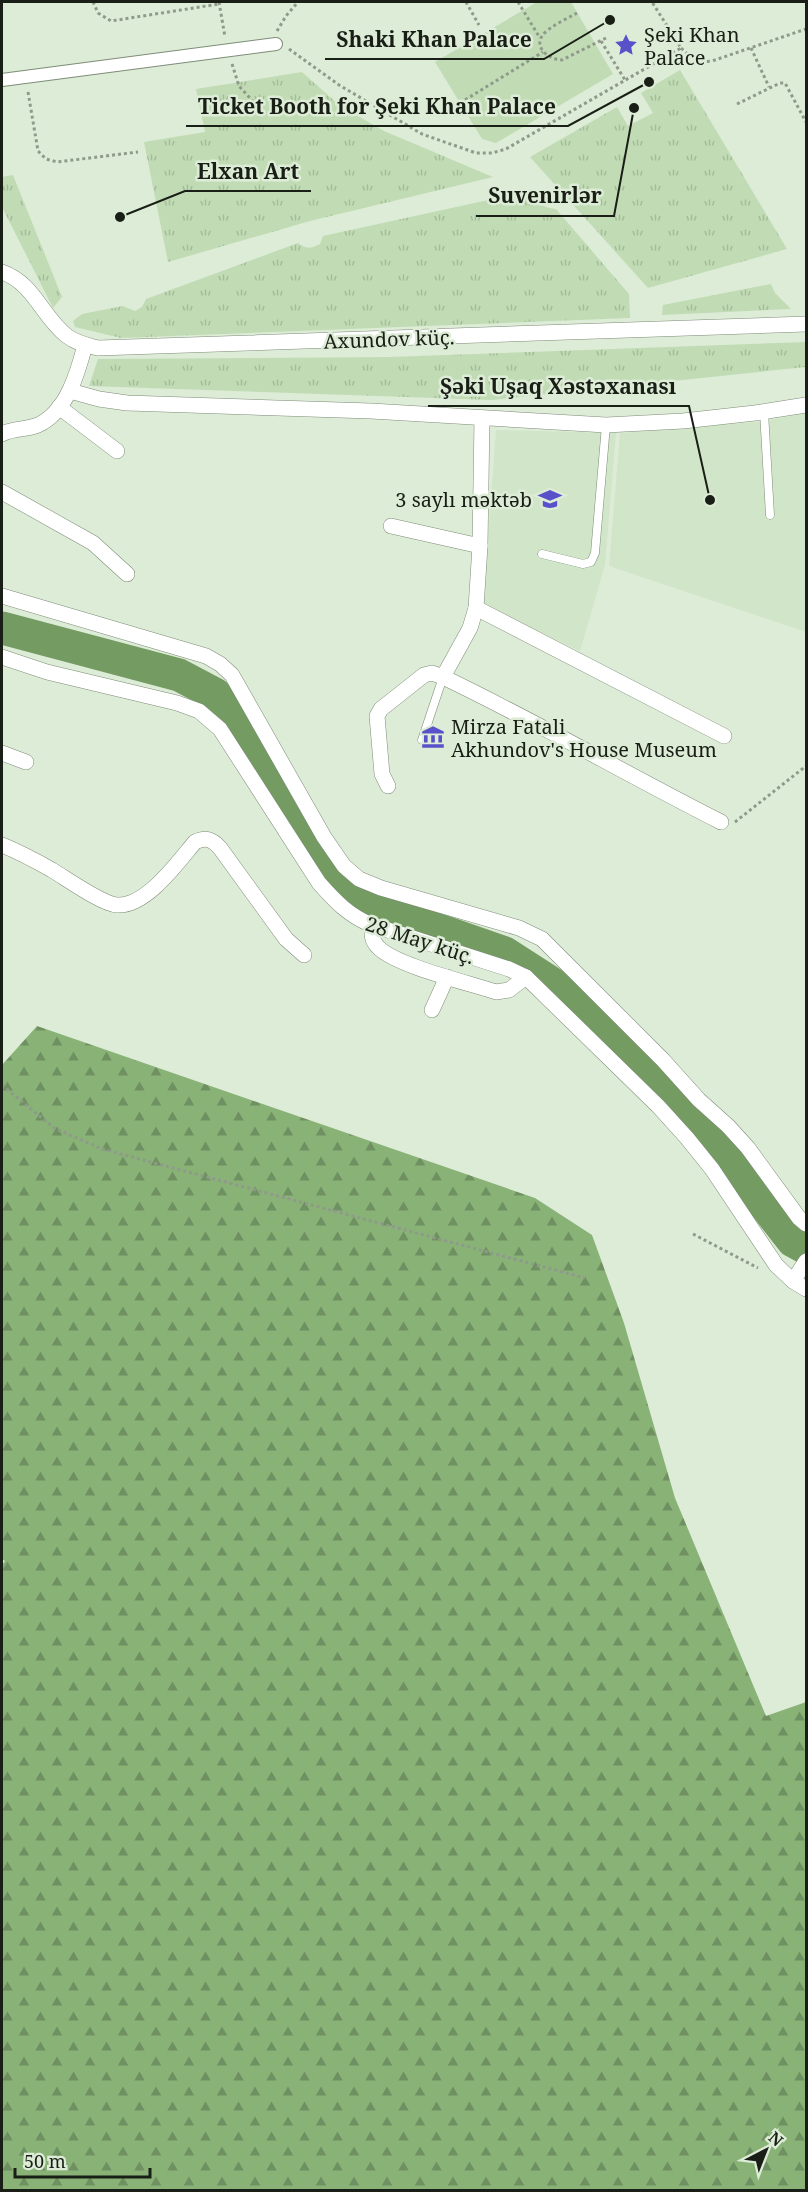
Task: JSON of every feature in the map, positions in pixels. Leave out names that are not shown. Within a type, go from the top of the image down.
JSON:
[{"type":"street","points":[[2,80],[25,75],[276,44]]},
{"type":"street","name":"Axundov küç.","points":[[2,272],[18,280],[31,291],[68,337],[85,345],[108,348],[807,324]]},
{"type":"street","points":[[2,434],[12,429],[39,425],[59,407],[70,391],[85,345]]},
{"type":"street","points":[[70,391],[99,399],[127,403],[371,411],[606,425],[764,412],[807,405]]},
{"type":"street","points":[[59,407],[117,451]]},
{"type":"street","points":[[442,676],[470,628],[476,608],[483,418]]},
{"type":"street","points":[[2,492],[93,543],[127,574]]},
{"type":"street","points":[[391,526],[480,546]]},
{"type":"street","points":[[2,596],[206,656],[220,664],[232,675],[324,837],[345,866],[359,879],[381,888],[519,928],[542,939],[663,1060],[699,1100],[728,1125],[748,1148],[799,1218],[807,1224]]},
{"type":"street","points":[[476,608],[724,736]]},
{"type":"street","name":"28 May küç.","points":[[2,657],[47,672],[177,703],[199,711],[220,729],[319,883],[338,904],[358,920],[510,969],[526,977],[658,1106],[687,1138],[712,1169],[776,1265],[793,1281],[807,1289]]},
{"type":"street","points":[[388,786],[382,774],[377,716],[381,709],[424,675],[432,673],[513,712],[722,822]]},
{"type":"street","points":[[2,753],[26,762]]},
{"type":"street","points":[[2,845],[50,868],[108,903],[119,905],[137,899],[158,885],[195,842],[203,838],[212,840],[286,939],[304,955]]},
{"type":"street","points":[[372,925],[372,938],[378,948],[397,960],[447,977],[496,992],[509,990],[526,977]]},
{"type":"street","points":[[432,1010],[447,977]]},
{"type":"street","points":[[793,1281],[804,1264]]},
{"type":"lane","points":[[764,412],[770,515]]},
{"type":"lane","points":[[542,554],[584,564],[591,562],[595,553],[606,425]]},
{"type":"lane","points":[[422,740],[442,676]]},
{"type":"path","points":[[93,2],[98,13],[111,21],[219,4]]},
{"type":"path","points":[[298,2],[277,30],[276,44],[290,49],[339,86],[396,120],[422,134],[476,153],[492,153],[506,149],[681,48]]},
{"type":"path","points":[[466,2],[479,25]]},
{"type":"path","points":[[518,2],[540,38],[543,52],[554,60],[562,60],[606,38]]},
{"type":"path","points":[[652,2],[681,48],[692,58],[703,62],[712,61],[807,28]]},
{"type":"path","points":[[540,38],[546,30],[577,13]]},
{"type":"path","points":[[601,40],[625,80]]},
{"type":"path","points":[[751,48],[770,87]]},
{"type":"path","points":[[460,103],[543,52]]},
{"type":"path","points":[[25,75],[38,151],[46,159],[57,162],[138,152]]},
{"type":"path","points":[[737,104],[780,82],[785,83],[807,122]]},
{"type":"path","points":[[722,822],[734,823],[740,820],[807,766]]},
{"type":"path","points":[[2,1085],[54,1128],[102,1149],[585,1278]]},
{"type":"path","points":[[693,1234],[759,1268],[765,1269],[776,1265]]},
{"type":"shaded area","points":[[806,413],[806,632],[609,566],[620,433],[756,422]]},
{"type":"shaded area","name":"3 saylı məktəb","points":[[496,430],[616,433],[605,565],[580,651],[483,605]]},
{"type":"green space","points":[[537,2],[571,2],[613,74],[496,143],[482,139],[435,62]]},
{"type":"green space","points":[[680,70],[787,249],[648,288],[530,157],[617,107],[628,126],[653,113],[641,93]]},
{"type":"green space","points":[[302,72],[339,105],[384,131],[493,177],[310,221],[168,262],[144,142],[205,132],[196,89]]},
{"type":"green space","points":[[13,175],[62,297],[53,308],[2,207],[2,177]]},
{"type":"green space","points":[[534,190],[539,202],[556,209],[629,294],[630,318],[121,338],[75,327],[73,321],[82,314],[123,306],[135,311],[142,307],[146,299],[298,243],[311,247],[320,244],[323,236]]},
{"type":"green space","points":[[771,284],[775,293],[791,309],[662,315],[663,305]]},
{"type":"green space","points":[[806,342],[806,367],[492,400],[89,386],[98,359],[389,357]]},
{"type":"green space","points":[[37,1026],[535,1198],[592,1235],[624,1323],[675,1498],[766,1716],[806,1702],[806,2190],[2,2190],[2,1565],[5,1561],[2,1559],[2,1065]]},
{"type":"waterway","points":[[2,628],[179,675],[215,694],[233,714],[318,857],[356,896],[422,924],[505,953],[550,982],[676,1099],[731,1162],[793,1241],[806,1248]]},
{"type":"place","name":"Shaki Khan Palace","points":[[610,20]]},
{"type":"place","name":"Şeki Khan Palace","points":[[626,45]]},
{"type":"place","name":"Ticket Booth for Şeki Khan Palace","points":[[649,82]]},
{"type":"place","name":"Suvenirlər","points":[[634,108]]},
{"type":"place","name":"Elxan Art","points":[[120,217]]},
{"type":"place","name":"3 saylı məktəb","points":[[550,499]]},
{"type":"place","name":"Şəki Uşaq Xəstəxanası","points":[[710,500]]},
{"type":"place","name":"Mirza Fatali Akhundov's House Museum","points":[[433,737]]}]
